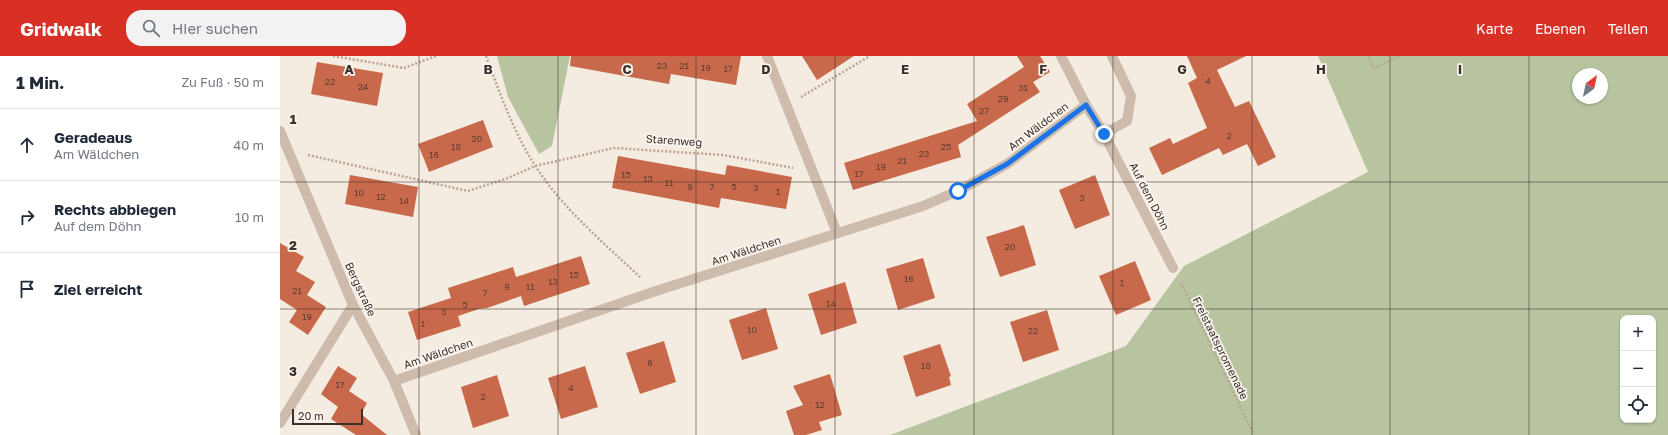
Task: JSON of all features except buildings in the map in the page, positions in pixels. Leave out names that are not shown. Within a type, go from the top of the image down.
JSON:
[{"type":"street","points":[[767,56],[837,233]]},
{"type":"street","name":"Auf dem Döhn","points":[[1061,56],[1086,105],[1104,134],[1173,268]]},
{"type":"street","points":[[1104,134],[1127,121],[1131,96],[1112,56]]},
{"type":"street","name":"Am Wäldchen","points":[[394,381],[656,291],[923,206],[958,191],[1007,164],[1086,105]]},
{"type":"street","name":"Bergstraße","points":[[280,131],[353,305],[394,381],[416,435]]},
{"type":"street","points":[[280,423],[353,305]]},
{"type":"path","points":[[333,56],[404,68],[436,56]]},
{"type":"path","points":[[486,56],[509,116],[535,166],[568,207],[656,291]]},
{"type":"path","points":[[786,106],[870,56]]},
{"type":"path","points":[[1368,56],[1374,68],[1400,56]]},
{"type":"path","name":"Starenweg","points":[[535,166],[614,148],[723,155],[812,171]]},
{"type":"path","points":[[288,151],[468,191],[508,178],[535,166]]},
{"type":"path","name":"Freistaatspromenade","points":[[1173,268],[1254,435]]},
{"type":"green space","points":[[497,56],[570,56],[552,146],[539,154],[508,97]]},
{"type":"green space","points":[[1318,56],[1668,56],[1668,435],[890,435],[1126,346],[1184,266],[1368,172]]},
{"type":"route","points":[[958,191],[1007,164],[1086,105],[1104,134]]}]
